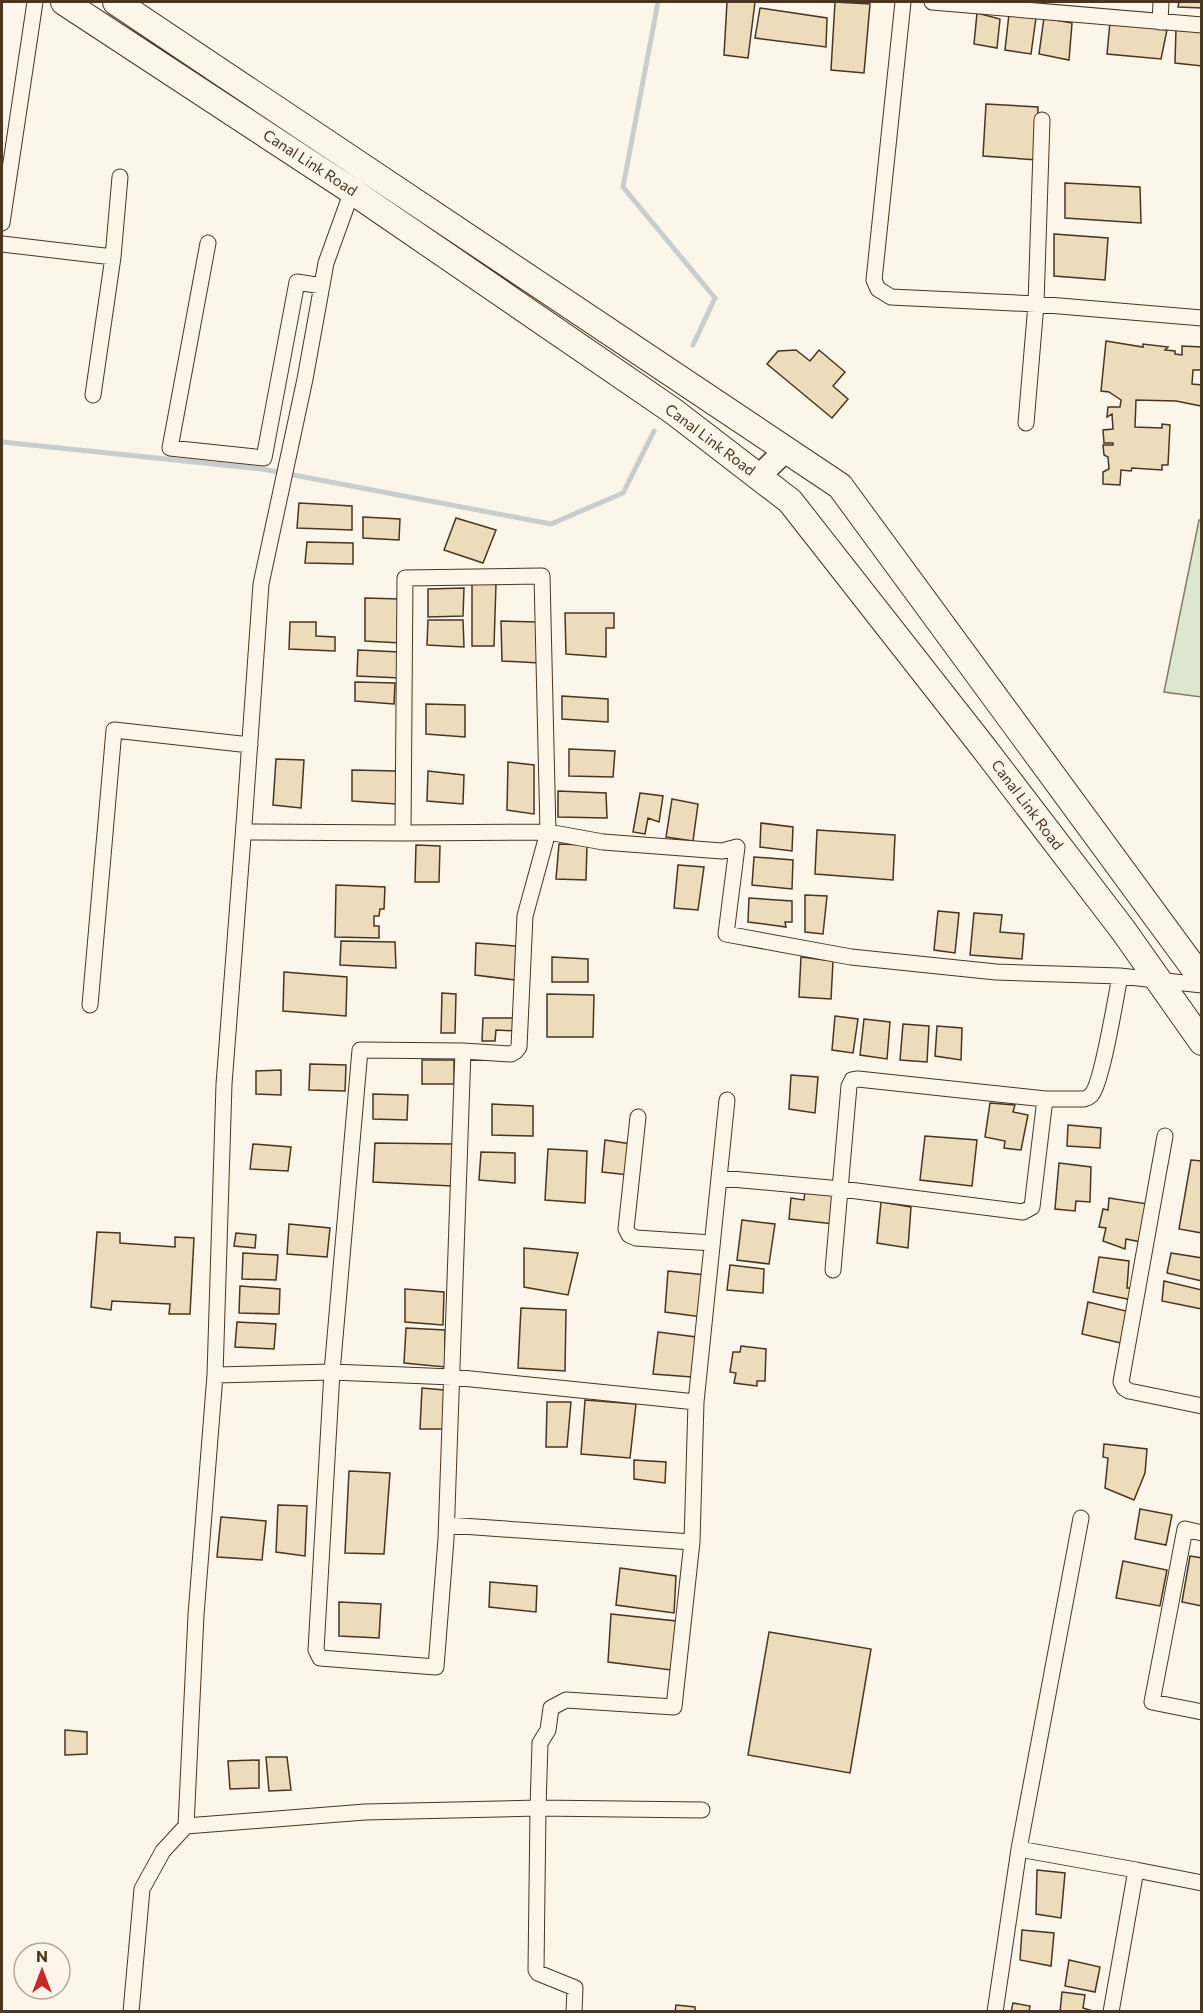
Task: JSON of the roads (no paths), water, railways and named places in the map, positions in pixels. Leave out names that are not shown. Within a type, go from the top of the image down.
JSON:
[{"type":"main road","name":"Canal Link Road","points":[[64,2],[352,191],[673,411],[790,501],[983,747],[1160,981],[1202,1042]]},
{"type":"main road","name":"Canal Link Road","points":[[116,2],[840,486],[1202,979]]},
{"type":"main road","points":[[758,477],[786,450]]},
{"type":"street","points":[[2,223],[35,2]]},
{"type":"street","points":[[903,2],[874,280],[878,289],[891,297],[1036,304],[1202,318]]},
{"type":"street","points":[[932,2],[1047,6],[1202,25]]},
{"type":"street","points":[[1160,21],[1161,2]]},
{"type":"street","points":[[1026,423],[1036,304],[1042,120]]},
{"type":"street","points":[[93,395],[113,257],[120,177]]},
{"type":"street","points":[[131,2012],[142,1889],[163,1851],[186,1827],[196,1615],[214,1375],[224,1084],[261,585],[291,446],[326,263],[352,191]]},
{"type":"street","points":[[208,243],[170,448],[264,458],[297,282],[322,286]]},
{"type":"street","points":[[2,244],[113,257]]},
{"type":"street","points":[[268,442],[291,446]]},
{"type":"street","points":[[403,833],[405,578],[542,576],[548,832],[525,916],[519,1047],[511,1054],[463,1052],[360,1050],[332,1372],[316,1650],[320,1658],[436,1667],[447,1525],[463,1052]]},
{"type":"street","points":[[90,1005],[114,730],[250,745]]},
{"type":"street","points":[[244,832],[548,832],[603,842],[722,851],[737,847],[726,934],[851,957],[996,972],[1120,976],[1202,985]]},
{"type":"street","points":[[833,1270],[849,1086],[852,1080],[1045,1099],[1084,1099],[1092,1094],[1099,1075],[1120,976]]},
{"type":"street","points":[[720,1178],[1028,1211],[1032,1207],[1045,1099]]},
{"type":"street","points":[[574,2012],[575,1988],[538,1973],[536,1970],[540,1743],[548,1730],[551,1708],[566,1700],[674,1707],[692,1542],[696,1402],[727,1100]]},
{"type":"street","points":[[638,1117],[626,1229],[629,1235],[636,1238],[712,1243]]},
{"type":"street","points":[[1165,1137],[1121,1382],[1124,1388],[1129,1390],[1202,1406]]},
{"type":"street","points":[[214,1375],[332,1372],[452,1377],[696,1402]]},
{"type":"street","points":[[995,2012],[1019,1849],[1081,1518]]},
{"type":"street","points":[[447,1525],[692,1542]]},
{"type":"street","points":[[1202,1533],[1185,1529],[1152,1702],[1202,1712]]},
{"type":"street","points":[[186,1827],[365,1812],[538,1808],[702,1810]]},
{"type":"street","points":[[1019,1849],[1202,1883]]},
{"type":"street","points":[[1112,2012],[1136,1870]]},
{"type":"waterway","points":[[658,2],[623,187],[715,298],[693,345]]},
{"type":"waterway","points":[[2,442],[262,469],[551,524],[623,493],[654,431]]}]
